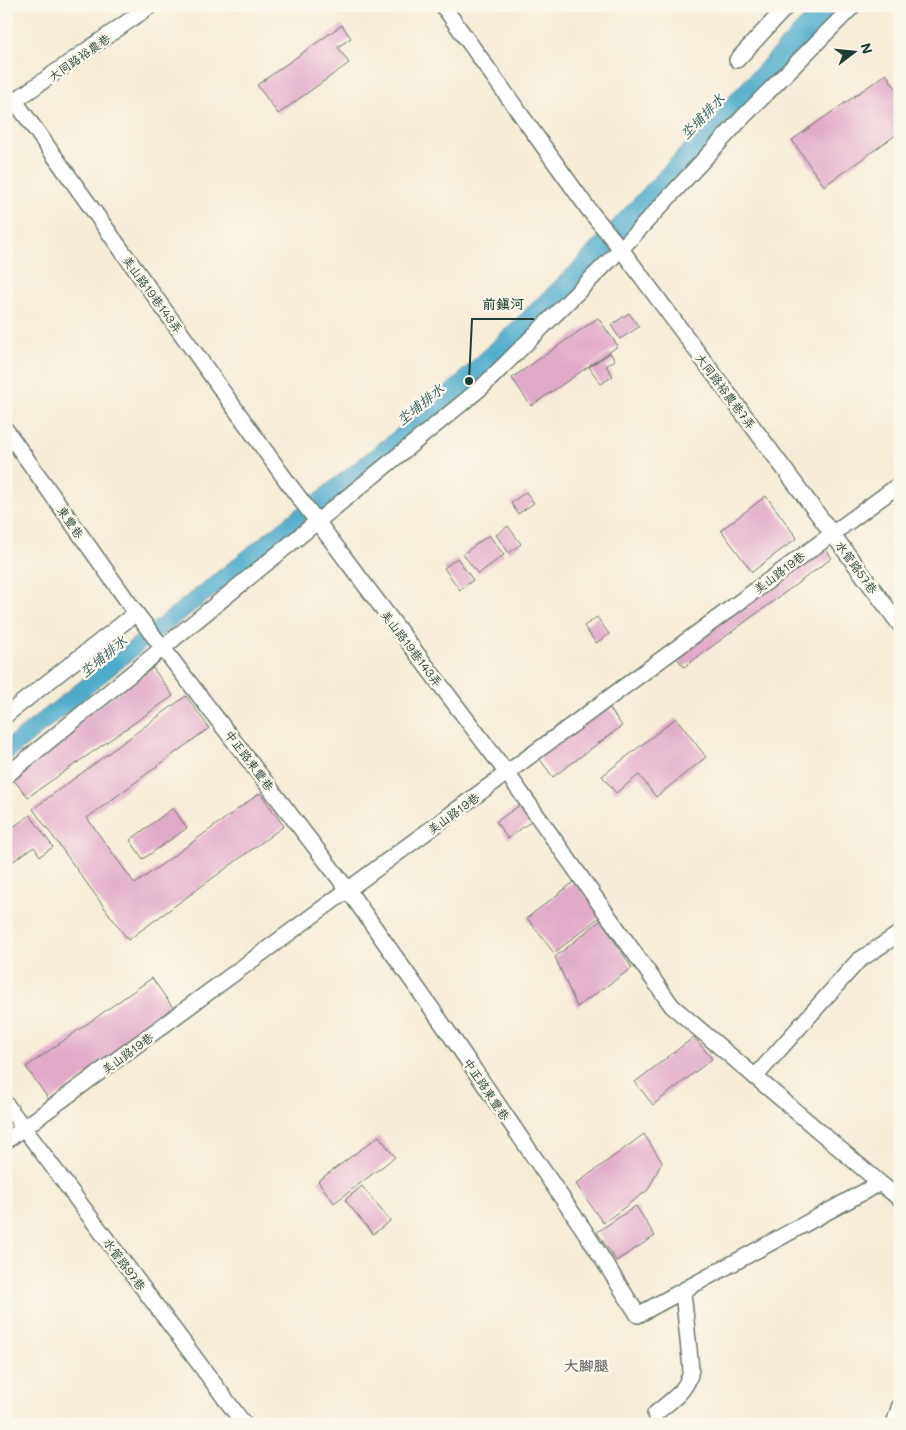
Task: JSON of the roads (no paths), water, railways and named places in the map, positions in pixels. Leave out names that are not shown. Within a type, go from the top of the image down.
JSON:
[{"type":"street","name":"大同路裕農巷","points":[[11,104],[150,6]]},
{"type":"street","name":"大同路裕農巷7弄","points":[[443,6],[589,210],[621,249],[832,532]]},
{"type":"street","points":[[736,60],[787,6]]},
{"type":"street","points":[[6,776],[482,387],[621,249],[744,116],[853,6]]},
{"type":"street","name":"美山路19巷143弄","points":[[11,104],[291,487],[507,773]]},
{"type":"street","name":"東豐巷","points":[[6,430],[136,613],[164,647]]},
{"type":"street","name":"美山路19巷","points":[[6,1141],[832,532],[900,484]]},
{"type":"street","name":"水管路57巷","points":[[832,532],[900,625]]},
{"type":"street","points":[[6,715],[136,613]]},
{"type":"street","name":"中正路東豐巷","points":[[164,647],[348,890],[584,1230],[638,1315],[880,1183]]},
{"type":"street","points":[[507,773],[672,1006],[900,1199]]},
{"type":"street","points":[[756,1077],[858,961],[900,933]]},
{"type":"street","name":"水管路97巷","points":[[6,1104],[244,1424]]},
{"type":"street","points":[[655,1414],[686,1386],[690,1378],[691,1369],[683,1292]]},
{"type":"street","points":[[894,1424],[900,1405]]},
{"type":"water","points":[[814,6],[843,6],[515,357],[348,496],[153,642],[6,763],[6,740],[427,405],[571,266]]},
{"type":"place","name":"前鎮河","points":[[469,381]]},
{"type":"district","name":"大腳腿","points":[[586,1365]]},
{"type":"water label","name":"坔埔排水","points":[[702,116]]},
{"type":"water label","name":"坔埔排水","points":[[420,404]]},
{"type":"water label","name":"坔埔排水","points":[[103,656]]}]
